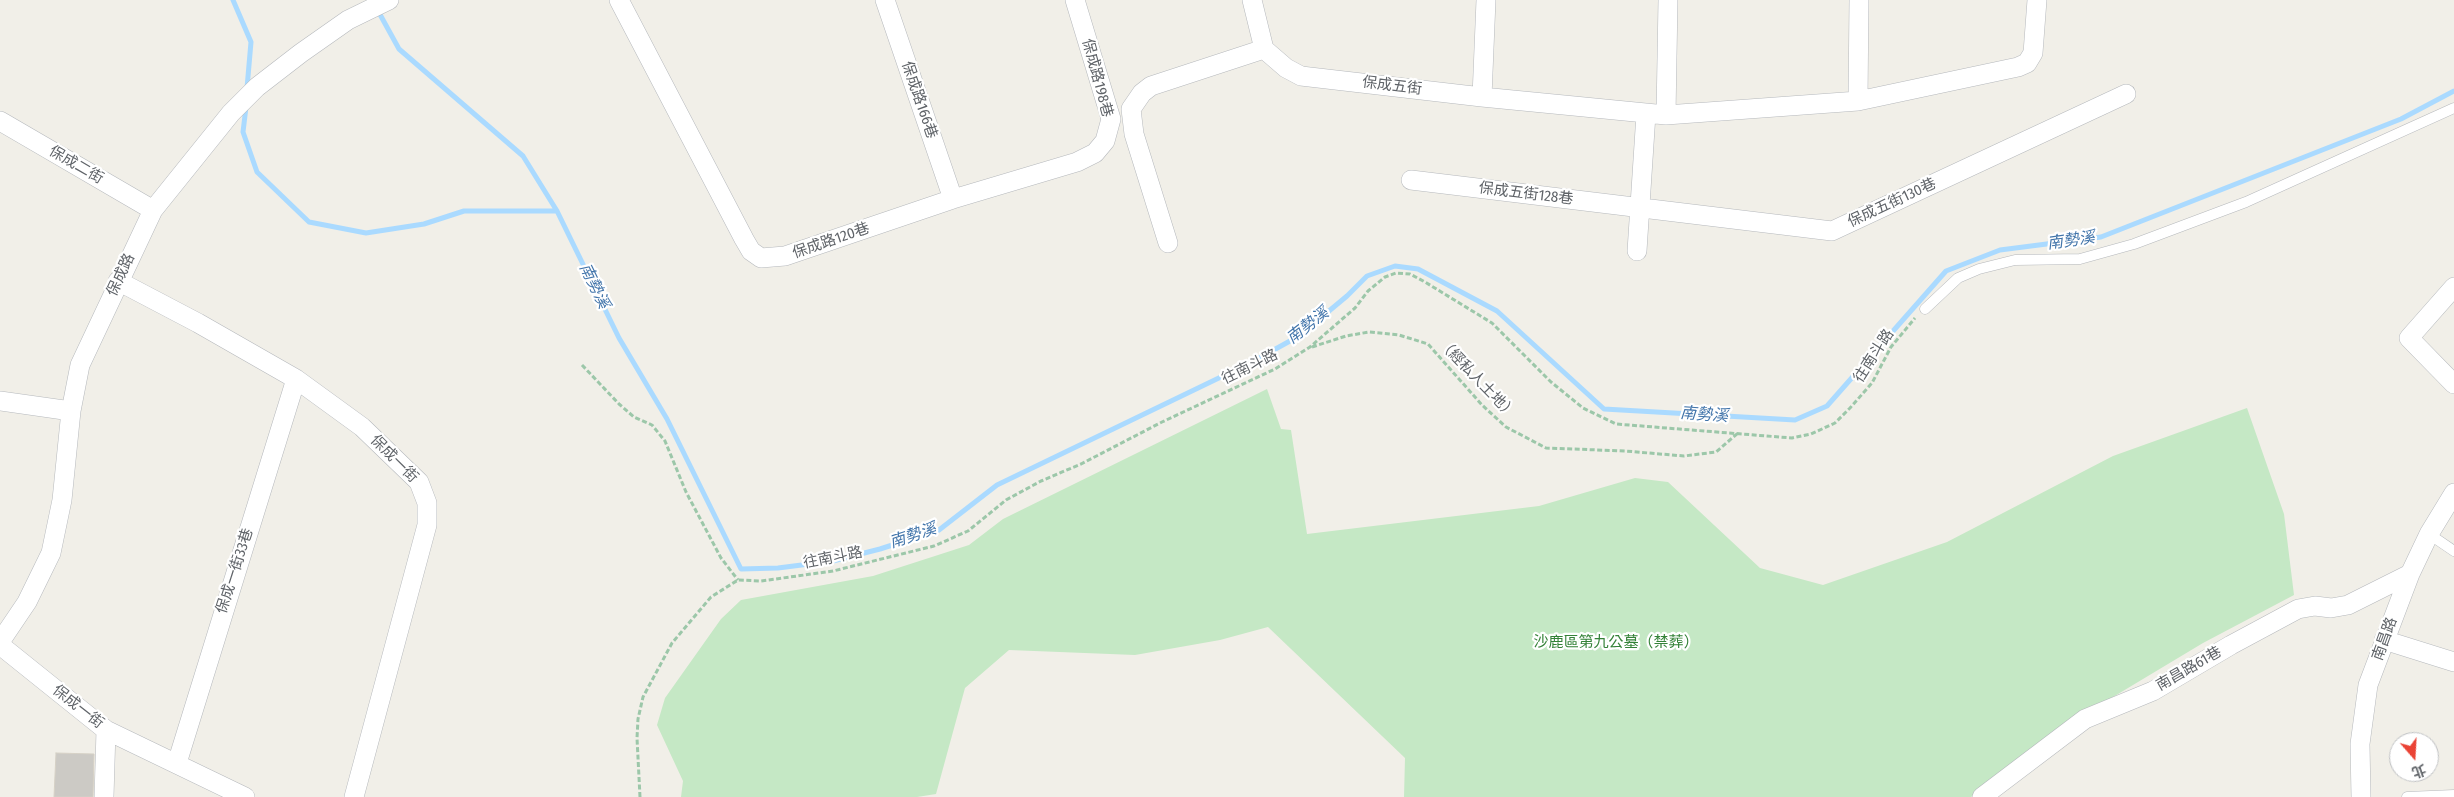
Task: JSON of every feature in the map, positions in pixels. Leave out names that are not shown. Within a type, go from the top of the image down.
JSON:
[{"type":"street","name":"保成路","points":[[0,644],[26,602],[51,553],[62,500],[72,411],[80,365],[153,210],[231,113],[257,87],[301,52],[348,20],[389,0]]},
{"type":"street","name":"保成路120巷","points":[[619,0],[744,239],[751,251],[761,258],[785,256],[953,199],[1077,162],[1095,153]]},
{"type":"street","name":"保成路166巷","points":[[885,0],[953,199]]},
{"type":"street","name":"保成路198巷","points":[[1075,0],[1111,119],[1104,141],[1095,153]]},
{"type":"street","points":[[1168,243],[1134,134],[1131,109],[1142,93],[1152,86],[1264,49],[1252,0]]},
{"type":"street","points":[[1482,97],[1486,0]]},
{"type":"street","points":[[1666,115],[1668,0]]},
{"type":"street","points":[[1858,101],[1859,0]]},
{"type":"street","name":"保成五街","points":[[1264,49],[1286,68],[1301,76],[1482,97],[1666,115],[1858,101],[2018,67],[2027,63],[2033,53],[2037,0]]},
{"type":"street","name":"保成五街130巷","points":[[1641,208],[1832,230],[2126,94]]},
{"type":"street","points":[[1637,251],[1646,114]]},
{"type":"street","name":"保成二街","points":[[0,121],[153,210]]},
{"type":"street","name":"保成五街128巷","points":[[1411,180],[1641,208]]},
{"type":"street","name":"保成一街","points":[[118,281],[198,322],[296,379],[362,427],[419,482],[427,503],[427,525],[354,797]]},
{"type":"street","points":[[2454,287],[2409,338],[2454,384]]},
{"type":"street","name":"保成一街33巷","points":[[176,763],[296,379]]},
{"type":"street","points":[[0,401],[72,411]]},
{"type":"street","name":"南昌路","points":[[2361,797],[2360,744],[2368,685],[2410,574],[2429,534],[2454,492]]},
{"type":"street","name":"南昌路61巷","points":[[1982,797],[2085,719],[2153,691],[2231,645],[2298,609],[2315,606],[2331,608],[2348,605],[2410,574]]},
{"type":"street","points":[[2384,640],[2454,662]]},
{"type":"street","name":"保成一街","points":[[0,644],[106,730],[245,797]]},
{"type":"street","points":[[104,797],[106,730]]},
{"type":"lane","points":[[1925,309],[1958,278],[1979,269],[2015,260],[2080,259],[2134,244],[2246,202],[2454,108]]},
{"type":"lane","points":[[2429,534],[2454,551]]},
{"type":"lane","points":[[2407,797],[2454,794]]},
{"type":"path","name":"往南斗路","points":[[738,580],[761,581],[833,570],[934,546],[968,531],[1006,500],[1041,481],[1275,369],[1310,347],[1355,308],[1368,291],[1385,277],[1396,273],[1410,274],[1492,323],[1551,382],[1583,408],[1616,424],[1792,438],[1811,434],[1834,423],[1872,383],[1891,347],[1925,309]]},
{"type":"path","name":"（經私人土地）","points":[[1310,347],[1346,336],[1369,332],[1398,335],[1428,344],[1482,405],[1506,427],[1546,448],[1625,451],[1684,456],[1716,452],[1739,433]]},
{"type":"path","points":[[582,365],[634,418],[652,425],[665,441],[686,492],[721,558],[738,580],[711,597],[672,644],[643,697],[638,719],[637,738],[640,797]]},
{"type":"green space","name":"沙鹿區第九公墓（禁葬）","points":[[1267,389],[1281,429],[1291,430],[1307,534],[1539,506],[1635,478],[1668,482],[1760,568],[1823,585],[1947,542],[2113,456],[2247,408],[2284,514],[2294,595],[2203,643],[2083,715],[1971,797],[1404,797],[1405,758],[1268,627],[1220,640],[1135,655],[1009,650],[965,688],[936,794],[917,797],[681,797],[683,781],[657,725],[665,698],[721,619],[741,600],[873,576],[969,545],[1003,519]]},
{"type":"building","points":[[56,753],[94,754],[93,797],[54,797]]},
{"type":"waterway","points":[[233,0],[251,42],[247,88]]},
{"type":"waterway","name":"南勢溪","points":[[377,9],[399,49],[523,156],[557,211],[619,338],[667,419],[741,569],[778,568],[833,561],[880,549],[939,530],[997,485],[1252,362],[1299,336],[1347,296],[1367,276],[1395,266],[1418,269],[1497,311],[1604,409],[1795,420],[1827,406],[1946,271],[2000,250],[2101,237],[2401,119],[2454,91]]},
{"type":"waterway","points":[[246,107],[243,132],[257,172],[309,222],[366,233],[424,224],[464,211],[557,211]]}]
